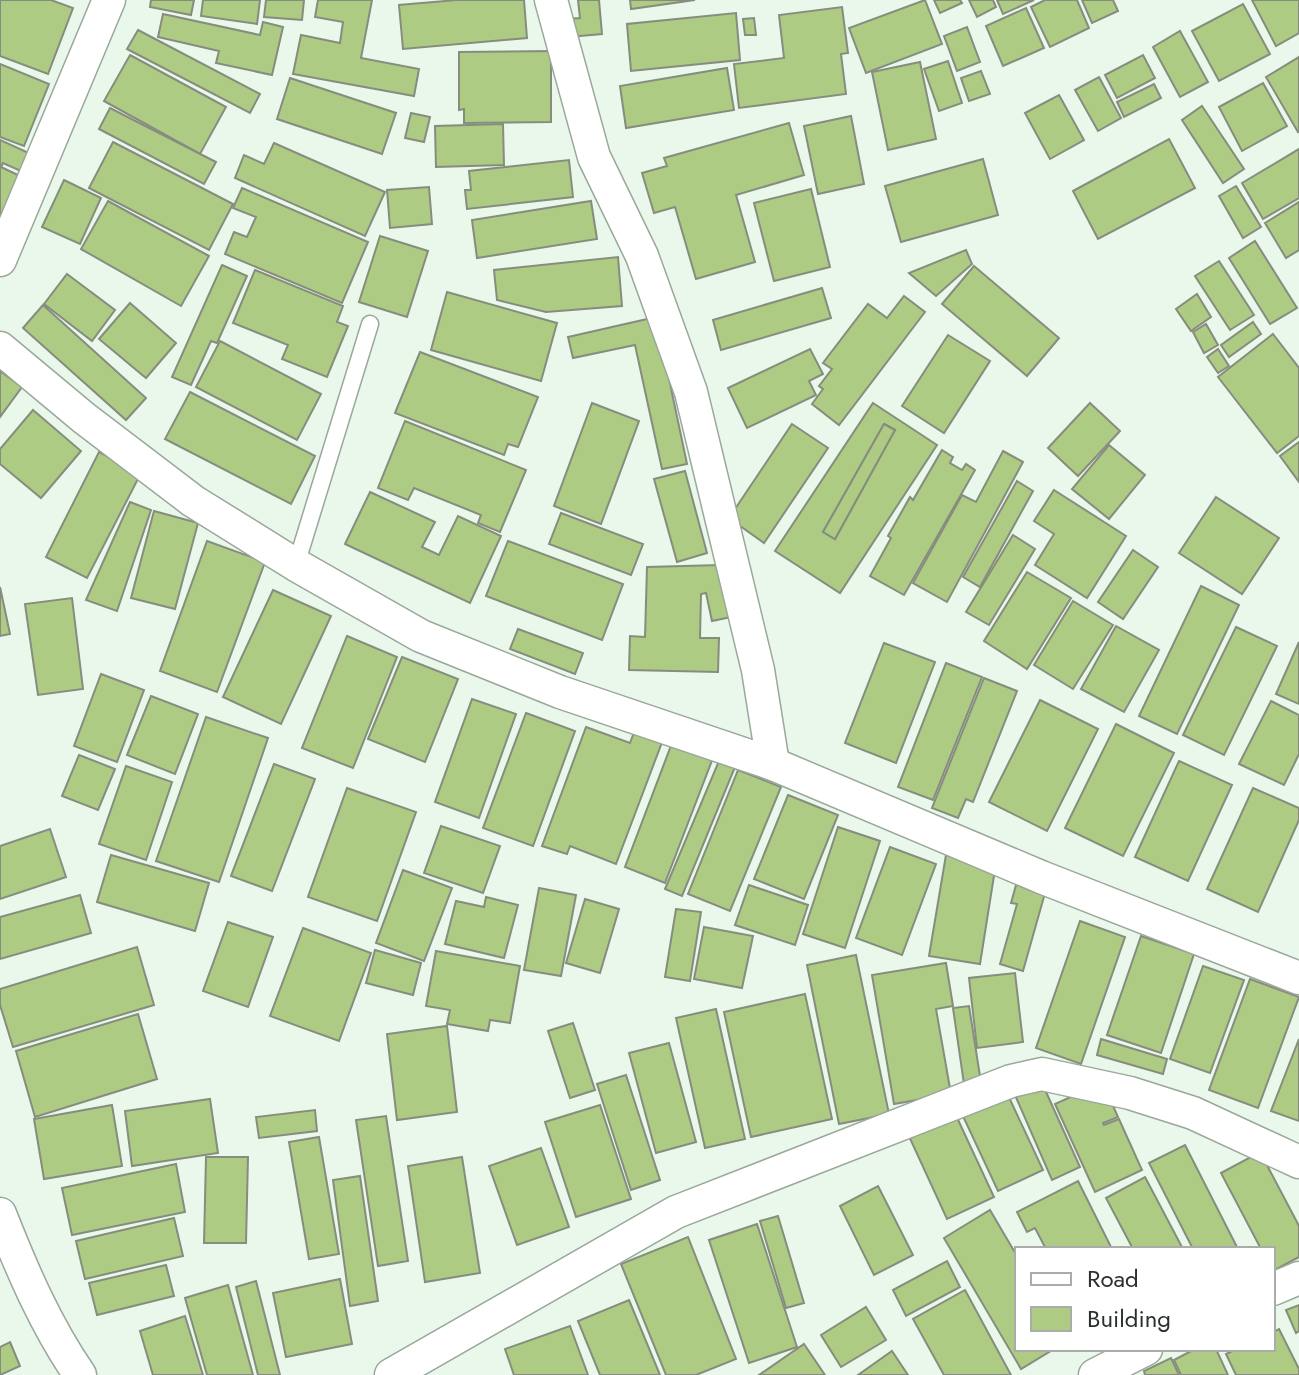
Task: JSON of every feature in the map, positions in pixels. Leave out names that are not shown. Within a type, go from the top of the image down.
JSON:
[{"type":"street","points":[[0,260],[109,0]]},
{"type":"street","points":[[551,0],[594,157],[642,256],[691,392],[758,670],[773,764]]},
{"type":"street","points":[[0,348],[84,418],[193,501],[296,565],[421,636],[560,692],[773,764],[1041,877],[1299,978]]},
{"type":"street","points":[[391,1375],[676,1212],[1011,1081],[1042,1074],[1130,1093],[1193,1113],[1299,1162]]},
{"type":"street","points":[[0,1214],[17,1257],[61,1347],[80,1375]]},
{"type":"street","points":[[1275,1288],[1299,1278]]},
{"type":"street","points":[[1095,1375],[1142,1351]]},
{"type":"lane","points":[[296,565],[370,324]]},
{"type":"building","points":[[0,0],[51,0],[73,8],[48,74],[0,56]]},
{"type":"building","points":[[151,0],[194,0],[191,15],[150,7]]},
{"type":"building","points":[[203,0],[260,0],[257,24],[201,16]]},
{"type":"building","points":[[266,0],[304,0],[302,20],[264,17]]},
{"type":"building","points":[[318,0],[372,0],[361,58],[419,69],[414,96],[293,74],[301,35],[340,43],[343,22],[315,17]]},
{"type":"building","points":[[457,0],[524,0],[527,38],[403,49],[399,5]]},
{"type":"building","points":[[578,0],[599,0],[602,34],[569,37],[567,19],[580,18]]},
{"type":"building","points":[[630,0],[695,0],[631,9]]},
{"type":"building","points":[[925,0],[942,44],[866,73],[849,28]]},
{"type":"building","points":[[934,0],[960,0],[962,3],[940,13]]},
{"type":"building","points":[[969,0],[993,0],[996,7],[977,17]]},
{"type":"building","points":[[997,0],[1034,0],[1003,14]]},
{"type":"building","points":[[1045,0],[1077,0],[1089,28],[1050,47],[1031,7]]},
{"type":"building","points":[[1082,0],[1113,0],[1118,11],[1092,23]]},
{"type":"building","points":[[1252,0],[1299,0],[1299,33],[1276,46]]},
{"type":"building","points":[[1243,4],[1270,54],[1219,81],[1192,31]]},
{"type":"building","points":[[842,7],[848,53],[841,54],[846,94],[739,108],[734,64],[784,58],[779,15]]},
{"type":"building","points":[[1026,8],[1044,48],[1003,66],[986,26]]},
{"type":"building","points":[[736,13],[740,60],[631,71],[627,24]]},
{"type":"building","points":[[163,14],[260,35],[263,22],[283,27],[272,75],[216,63],[219,51],[158,37]]},
{"type":"building","points":[[754,18],[756,35],[745,35],[743,19]]},
{"type":"building","points":[[967,27],[980,62],[957,71],[944,36]]},
{"type":"building","points":[[138,30],[260,94],[250,113],[127,49]]},
{"type":"building","points":[[1180,31],[1208,82],[1180,97],[1153,47]]},
{"type":"building","points":[[551,51],[551,122],[464,123],[464,109],[459,110],[459,52]]},
{"type":"building","points":[[130,55],[226,107],[200,154],[104,101]]},
{"type":"building","points":[[1143,55],[1155,78],[1117,98],[1105,75]]},
{"type":"building","points":[[1299,57],[1299,131],[1298,132],[1266,77]]},
{"type":"building","points":[[948,61],[962,103],[939,111],[924,69]]},
{"type":"building","points":[[920,62],[936,139],[888,150],[872,72]]},
{"type":"building","points":[[0,64],[49,84],[24,146],[0,137]]},
{"type":"building","points":[[727,68],[734,110],[626,128],[620,86]]},
{"type":"building","points":[[981,71],[990,94],[969,101],[961,78]]},
{"type":"building","points":[[1099,77],[1121,118],[1098,131],[1075,90]]},
{"type":"building","points":[[290,78],[396,113],[382,154],[277,119]]},
{"type":"building","points":[[1263,83],[1287,126],[1242,151],[1219,107]]},
{"type":"building","points":[[1154,84],[1161,98],[1124,117],[1117,102]]},
{"type":"building","points":[[1059,95],[1084,140],[1050,159],[1025,113]]},
{"type":"building","points":[[1202,106],[1244,169],[1223,183],[1182,120]]},
{"type":"building","points":[[110,108],[216,162],[204,184],[99,129]]},
{"type":"building","points":[[411,113],[430,117],[424,142],[405,138]]},
{"type":"building","points":[[851,116],[864,184],[818,194],[804,126]]},
{"type":"building","points":[[789,123],[804,175],[736,195],[755,262],[696,279],[675,207],[654,213],[642,173],[667,166],[664,158]]},
{"type":"building","points":[[503,124],[504,165],[436,167],[435,126]]},
{"type":"building","points":[[1169,139],[1195,188],[1098,239],[1073,191]]},
{"type":"building","points":[[0,140],[31,154],[23,172],[3,163],[1,167],[20,176],[0,221]]},
{"type":"building","points":[[113,142],[233,204],[209,250],[89,188]]},
{"type":"building","points":[[274,143],[385,192],[365,236],[235,178],[244,155],[264,164]]},
{"type":"building","points":[[1299,149],[1299,198],[1263,219],[1242,183]]},
{"type":"building","points":[[983,159],[998,215],[901,242],[885,186]]},
{"type":"building","points":[[569,160],[573,197],[467,209],[465,190],[471,190],[469,171]]},
{"type":"building","points":[[64,180],[101,198],[80,244],[42,227]]},
{"type":"building","points":[[1236,186],[1261,227],[1243,238],[1219,196]]},
{"type":"building","points":[[429,187],[432,224],[390,228],[387,190]]},
{"type":"building","points":[[242,188],[368,242],[342,303],[225,254],[234,232],[247,237],[256,217],[233,208]]},
{"type":"building","points":[[811,189],[830,267],[774,281],[754,203]]},
{"type":"building","points":[[108,201],[209,256],[181,306],[81,249]]},
{"type":"building","points":[[591,201],[597,239],[477,258],[472,220]]},
{"type":"building","points":[[1299,202],[1299,250],[1286,258],[1265,223]]},
{"type":"building","points":[[380,236],[428,251],[407,317],[359,302]]},
{"type":"building","points":[[1255,241],[1297,308],[1270,324],[1229,258]]},
{"type":"building","points":[[966,250],[972,264],[936,296],[909,273]]},
{"type":"building","points":[[618,257],[622,306],[546,312],[497,300],[494,270]]},
{"type":"building","points":[[1219,261],[1254,315],[1230,330],[1195,276]]},
{"type":"building","points":[[222,265],[247,276],[217,343],[211,341],[191,385],[172,377]]},
{"type":"building","points":[[974,266],[1059,338],[1027,376],[942,304]]},
{"type":"building","points":[[255,270],[343,306],[337,322],[348,326],[327,377],[282,359],[288,345],[233,323]]},
{"type":"building","points":[[67,274],[115,310],[92,341],[44,304]]},
{"type":"building","points":[[822,288],[831,318],[721,350],[713,320]]},
{"type":"building","points":[[447,292],[557,323],[541,381],[431,350]]},
{"type":"building","points":[[1197,294],[1211,317],[1191,331],[1176,309]]},
{"type":"building","points":[[904,296],[925,312],[839,425],[812,404],[823,389],[819,386],[832,369],[823,363],[868,304],[887,318]]},
{"type":"building","points":[[130,303],[176,343],[146,378],[99,339]]},
{"type":"building","points":[[43,305],[146,398],[126,420],[23,328]]},
{"type":"building","points":[[656,317],[687,464],[662,469],[635,345],[573,358],[568,337]]},
{"type":"building","points":[[1253,322],[1261,334],[1229,357],[1221,345]]},
{"type":"building","points":[[1206,324],[1218,345],[1204,353],[1193,332]]},
{"type":"building","points":[[1273,334],[1299,368],[1299,436],[1277,453],[1218,377]]},
{"type":"building","points":[[948,335],[990,361],[944,433],[902,406]]},
{"type":"building","points":[[220,341],[321,394],[297,440],[196,387]]},
{"type":"building","points":[[810,349],[823,374],[809,381],[816,395],[747,428],[728,388]]},
{"type":"building","points":[[1218,349],[1229,366],[1218,373],[1207,357]]},
{"type":"building","points":[[420,352],[538,397],[518,447],[508,444],[504,455],[395,413]]},
{"type":"building","points":[[0,371],[22,387],[0,417]]},
{"type":"building","points":[[190,392],[315,456],[291,504],[165,439]]},
{"type":"building","points":[[592,403],[639,421],[601,524],[554,506]]},
{"type":"building","points":[[873,403],[937,445],[840,593],[775,551]],"holes":[[[884,424],[895,430],[835,539],[823,532]]]},
{"type":"building","points":[[1090,403],[1120,431],[1078,476],[1048,448]]},
{"type":"building","points":[[33,410],[81,451],[41,498],[0,464],[0,449]]},
{"type":"building","points":[[405,421],[526,470],[500,532],[478,523],[481,515],[414,488],[408,500],[378,488]]},
{"type":"building","points":[[792,424],[828,448],[764,543],[729,518]]},
{"type":"building","points":[[884,424],[895,430],[835,539],[823,532]]},
{"type":"building","points":[[1299,442],[1299,482],[1280,456]]},
{"type":"building","points":[[1109,445],[1145,475],[1109,519],[1072,489]]},
{"type":"building","points":[[942,450],[953,457],[950,463],[962,470],[966,464],[975,470],[904,595],[870,576],[910,497],[913,500]]},
{"type":"building","points":[[1003,451],[1023,462],[947,602],[913,583],[962,495],[976,502]]},
{"type":"building","points":[[99,452],[141,473],[87,578],[46,557]]},
{"type":"building","points":[[685,471],[707,553],[677,562],[654,479]]},
{"type":"building","points":[[1017,481],[1033,491],[980,587],[963,577]]},
{"type":"building","points":[[1054,490],[1126,536],[1087,598],[1035,565],[1054,534],[1034,521]]},
{"type":"building","points":[[370,492],[435,522],[422,547],[439,555],[458,516],[501,536],[470,603],[345,544]]},
{"type":"building","points":[[1216,497],[1279,538],[1242,594],[1179,553]]},
{"type":"building","points":[[130,502],[151,510],[117,611],[86,600]]},
{"type":"building","points":[[154,511],[198,523],[175,609],[131,598]]},
{"type":"building","points":[[561,513],[643,544],[631,575],[549,544]]},
{"type":"building","points":[[1013,535],[1035,549],[989,625],[966,612]]},
{"type":"building","points":[[207,541],[265,562],[217,692],[160,671]]},
{"type":"building","points":[[508,541],[623,584],[602,640],[486,596]]},
{"type":"building","points":[[1133,550],[1158,567],[1123,619],[1098,602]]},
{"type":"building","points":[[721,565],[736,616],[712,621],[706,593],[701,594],[700,638],[719,638],[718,672],[629,670],[630,636],[645,637],[647,567]]},
{"type":"building","points":[[1027,572],[1071,598],[1027,669],[984,641]]},
{"type":"building","points":[[1201,586],[1239,605],[1177,734],[1139,716]]},
{"type":"building","points":[[0,587],[10,634],[0,636]]},
{"type":"building","points":[[273,590],[331,616],[281,724],[223,697]]},
{"type":"building","points":[[72,598],[83,689],[38,695],[25,604]]},
{"type":"building","points":[[1073,601],[1113,625],[1073,689],[1034,665]]},
{"type":"building","points":[[1116,626],[1159,650],[1124,712],[1081,689]]},
{"type":"building","points":[[1236,627],[1277,646],[1224,755],[1183,735]]},
{"type":"building","points":[[518,629],[583,653],[575,674],[510,649]]},
{"type":"building","points":[[347,636],[397,657],[353,768],[302,748]]},
{"type":"building","points":[[1299,642],[1299,704],[1276,694]]},
{"type":"building","points":[[884,643],[935,662],[896,763],[845,743]]},
{"type":"building","points":[[402,657],[458,679],[425,762],[368,739]]},
{"type":"building","points":[[946,663],[982,677],[933,800],[898,787]]},
{"type":"building","points":[[101,674],[144,690],[117,762],[74,746]]},
{"type":"building","points":[[984,678],[1017,691],[973,802],[966,799],[958,818],[932,808]]},
{"type":"building","points":[[151,696],[198,714],[175,774],[127,755]]},
{"type":"building","points":[[472,699],[516,714],[479,818],[435,802]]},
{"type":"building","points":[[1040,700],[1098,729],[1047,831],[989,802]]},
{"type":"building","points":[[1271,701],[1299,715],[1299,754],[1284,785],[1239,764]]},
{"type":"building","points":[[526,713],[575,731],[533,846],[483,828]]},
{"type":"building","points":[[206,717],[268,738],[219,882],[156,861]]},
{"type":"building","points":[[1116,724],[1174,753],[1123,856],[1065,828]]},
{"type":"building","points":[[586,727],[630,743],[636,727],[664,737],[616,864],[570,846],[567,854],[542,846]]},
{"type":"building","points":[[675,735],[716,750],[665,883],[625,867]]},
{"type":"building","points":[[79,755],[115,769],[98,810],[62,796]]},
{"type":"building","points":[[719,761],[735,767],[682,896],[665,889]]},
{"type":"building","points":[[1179,761],[1232,785],[1188,881],[1135,857]]},
{"type":"building","points":[[274,764],[315,779],[272,891],[231,876]]},
{"type":"building","points":[[126,766],[172,782],[146,860],[99,844]]},
{"type":"building","points":[[738,770],[781,787],[730,911],[688,894]]},
{"type":"building","points":[[347,788],[416,812],[377,921],[308,897]]},
{"type":"building","points":[[1253,788],[1299,808],[1299,820],[1258,912],[1207,889]]},
{"type":"building","points":[[788,795],[838,815],[804,899],[754,879]]},
{"type":"building","points":[[441,826],[500,846],[483,893],[424,873]]},
{"type":"building","points":[[838,827],[880,841],[845,948],[803,934]]},
{"type":"building","points":[[50,829],[66,877],[0,899],[0,846]]},
{"type":"building","points":[[890,847],[936,864],[902,955],[856,938]]},
{"type":"building","points":[[111,855],[209,883],[195,931],[97,902]]},
{"type":"building","points":[[946,855],[996,863],[980,964],[929,956]]},
{"type":"building","points":[[403,870],[452,888],[424,961],[376,943]]},
{"type":"building","points":[[1018,878],[1047,886],[1023,971],[1000,964],[1017,904],[1011,903]]},
{"type":"building","points":[[749,885],[808,905],[795,945],[735,925]]},
{"type":"building","points":[[539,888],[576,895],[561,976],[524,970]]},
{"type":"building","points":[[80,895],[91,933],[0,959],[0,917]]},
{"type":"building","points":[[486,897],[518,905],[504,958],[445,944],[456,901],[484,907]]},
{"type":"building","points":[[585,899],[619,909],[600,973],[566,963]]},
{"type":"building","points":[[676,909],[701,912],[690,981],[665,977]]},
{"type":"building","points":[[1080,921],[1125,937],[1081,1064],[1036,1048]]},
{"type":"building","points":[[228,922],[273,937],[248,1007],[203,991]]},
{"type":"building","points":[[704,927],[753,936],[742,988],[694,979]]},
{"type":"building","points":[[303,928],[371,953],[339,1041],[270,1016]]},
{"type":"building","points":[[1141,936],[1194,954],[1161,1053],[1107,1035]]},
{"type":"building","points":[[137,947],[154,1005],[13,1047],[0,1005],[0,989]]},
{"type":"building","points":[[375,950],[421,963],[413,995],[366,983]]},
{"type":"building","points":[[436,951],[520,966],[510,1023],[490,1020],[488,1031],[447,1024],[450,1010],[426,1006]]},
{"type":"building","points":[[856,955],[889,1114],[839,1124],[807,965]]},
{"type":"building","points":[[946,963],[953,1006],[936,1009],[951,1094],[894,1104],[872,975]]},
{"type":"building","points":[[1203,966],[1244,980],[1210,1073],[1170,1059]]},
{"type":"building","points":[[1015,973],[1023,1042],[977,1048],[969,978]]},
{"type":"building","points":[[1250,979],[1299,997],[1258,1108],[1209,1090]]},
{"type":"building","points":[[805,994],[832,1119],[751,1137],[724,1012]]},
{"type":"building","points":[[969,1006],[982,1089],[965,1091],[953,1008]]},
{"type":"building","points":[[716,1009],[745,1139],[705,1148],[676,1018]]},
{"type":"building","points":[[138,1014],[157,1079],[35,1117],[16,1051]]},
{"type":"building","points":[[573,1023],[595,1090],[570,1098],[548,1031]]},
{"type":"building","points":[[447,1026],[457,1112],[397,1120],[387,1034]]},
{"type":"building","points":[[1101,1039],[1167,1059],[1163,1074],[1097,1055]]},
{"type":"building","points":[[1299,1039],[1299,1121],[1271,1111]]},
{"type":"building","points":[[669,1043],[696,1142],[656,1153],[629,1053]]},
{"type":"building","points":[[626,1075],[660,1180],[631,1190],[597,1084]]},
{"type":"building","points":[[1042,1083],[1080,1167],[1052,1180],[1015,1095]]},
{"type":"building","points":[[1086,1090],[1106,1090],[1118,1117],[1103,1123],[1119,1119],[1142,1170],[1095,1192],[1055,1104]]},
{"type":"building","points":[[1007,1093],[1043,1170],[998,1191],[962,1114]]},
{"type":"building","points":[[210,1099],[218,1153],[132,1166],[125,1111]]},
{"type":"building","points":[[112,1105],[122,1166],[44,1179],[34,1119]]},
{"type":"building","points":[[600,1105],[631,1199],[576,1217],[545,1122]]},
{"type":"building","points":[[953,1109],[994,1197],[947,1219],[907,1132]]},
{"type":"building","points":[[315,1110],[317,1131],[259,1138],[256,1117]]},
{"type":"building","points":[[386,1116],[408,1261],[378,1266],[356,1120]]},
{"type":"building","points":[[319,1137],[339,1254],[309,1259],[289,1142]]},
{"type":"building","points":[[1185,1145],[1237,1247],[1192,1247],[1149,1163]]},
{"type":"building","points":[[541,1148],[569,1227],[517,1245],[489,1166]]},
{"type":"building","points":[[1260,1152],[1299,1226],[1299,1257],[1275,1270],[1275,1247],[1260,1247],[1221,1173]]},
{"type":"building","points":[[206,1157],[248,1157],[246,1243],[204,1243]]},
{"type":"building","points":[[462,1157],[480,1273],[425,1282],[408,1166]]},
{"type":"building","points":[[176,1164],[185,1212],[72,1235],[62,1188]]},
{"type":"building","points":[[360,1176],[378,1301],[350,1306],[333,1180]]},
{"type":"building","points":[[1145,1177],[1182,1247],[1132,1247],[1106,1198]]},
{"type":"building","points":[[1078,1181],[1111,1247],[1045,1247],[1035,1228],[1027,1232],[1017,1212]]},
{"type":"building","points":[[878,1186],[913,1255],[874,1275],[840,1206]]},
{"type":"building","points":[[990,1210],[1015,1253],[1015,1351],[1051,1351],[1021,1369],[944,1238]]},
{"type":"building","points":[[778,1216],[804,1303],[786,1308],[760,1221]]},
{"type":"building","points":[[174,1218],[183,1256],[85,1279],[76,1241]]},
{"type":"building","points":[[757,1224],[797,1347],[749,1363],[709,1240]]},
{"type":"building","points":[[688,1237],[736,1359],[696,1375],[666,1375],[621,1264]]},
{"type":"building","points":[[947,1261],[960,1287],[906,1316],[893,1290]]},
{"type":"building","points":[[166,1265],[174,1296],[97,1315],[89,1283]]},
{"type":"building","points":[[340,1279],[352,1344],[286,1357],[273,1293]]},
{"type":"building","points":[[256,1281],[280,1375],[258,1375],[236,1287]]},
{"type":"building","points":[[228,1285],[253,1375],[207,1375],[185,1298]]},
{"type":"building","points":[[965,1290],[1011,1375],[944,1375],[913,1319]]},
{"type":"building","points":[[629,1300],[660,1375],[600,1375],[578,1321]]},
{"type":"building","points":[[1299,1305],[1299,1331],[1296,1333],[1286,1310]]},
{"type":"building","points":[[866,1307],[886,1340],[841,1367],[821,1335]]},
{"type":"building","points":[[185,1316],[203,1375],[153,1375],[140,1331]]},
{"type":"building","points":[[570,1326],[588,1375],[514,1375],[505,1349]]},
{"type":"building","points":[[1279,1329],[1299,1375],[1236,1375],[1226,1354],[1233,1351],[1275,1351],[1275,1331]]},
{"type":"building","points":[[10,1342],[20,1366],[0,1375],[0,1347]]},
{"type":"building","points":[[804,1344],[825,1375],[759,1375]]},
{"type":"building","points":[[892,1351],[908,1375],[858,1375]]},
{"type":"building","points":[[1191,1351],[1217,1351],[1228,1375],[1181,1375],[1174,1360]]},
{"type":"building","points":[[1171,1358],[1179,1375],[1145,1375],[1144,1371]]}]
